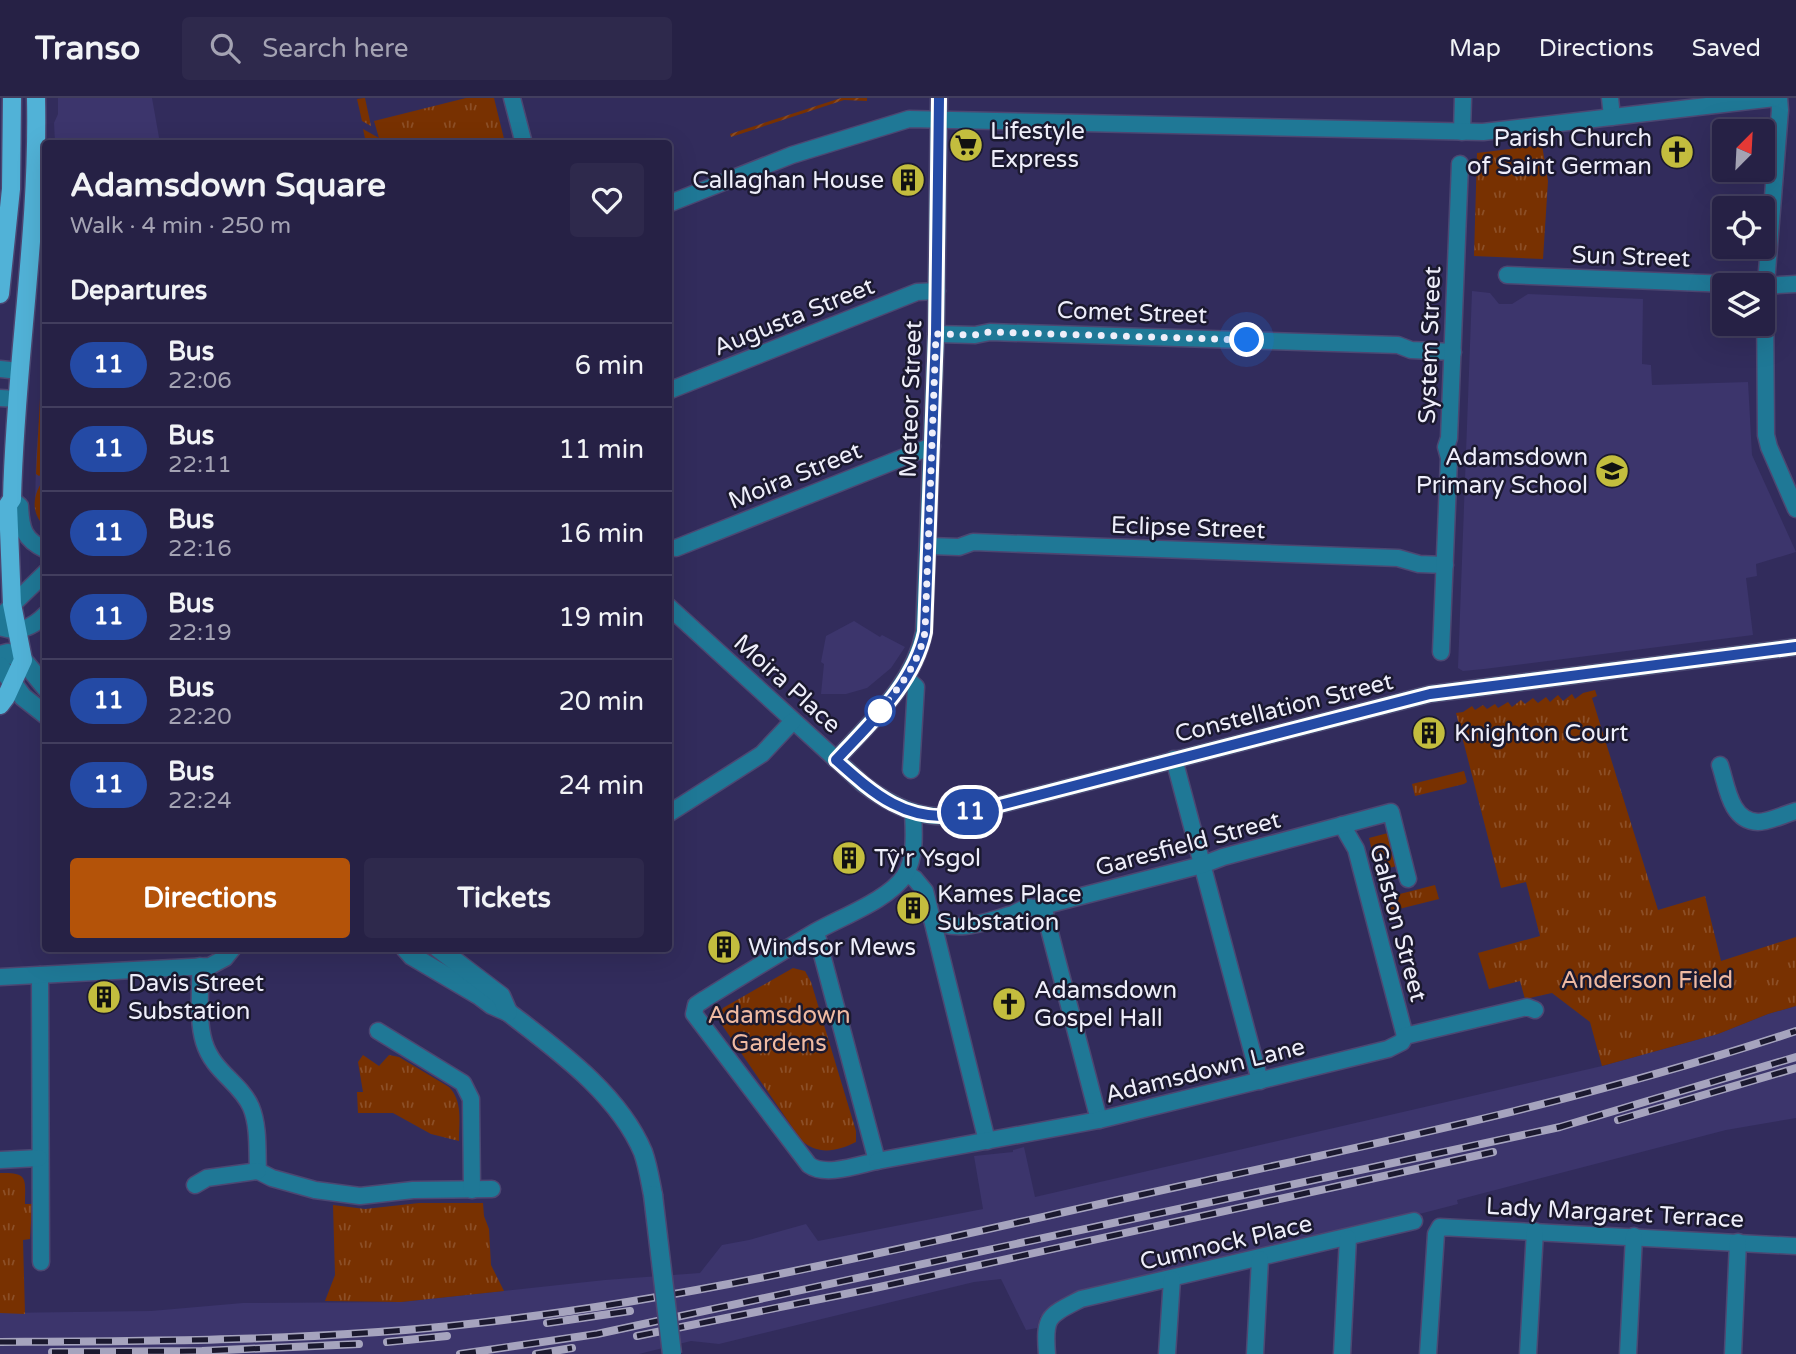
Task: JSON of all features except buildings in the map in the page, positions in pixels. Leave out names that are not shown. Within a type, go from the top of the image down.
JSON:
[{"type":"main road","points":[[0,294],[11,189],[12,98]]},
{"type":"main road","points":[[0,705],[23,660],[8,629],[6,611],[8,505],[12,499],[8,398],[19,371],[41,164],[36,98]]},
{"type":"street","points":[[512,98],[523,140]]},
{"type":"street","name":"Meteor Street","points":[[836,760],[906,678],[916,661],[925,632],[936,334],[939,98]]},
{"type":"street","points":[[1462,132],[1463,98]]},
{"type":"street","points":[[1610,98],[1612,117]]},
{"type":"street","points":[[672,202],[792,155],[909,119],[1462,132],[1497,131],[1777,98],[1780,110],[1762,273]]},
{"type":"street","name":"System Street","points":[[1441,652],[1449,458],[1446,447],[1450,438],[1460,163]]},
{"type":"street","name":"Sun Street","points":[[1507,275],[1712,284]]},
{"type":"street","name":"Sun Street","points":[[1775,285],[1796,284]]},
{"type":"street","name":"Augusta Street","points":[[672,389],[918,292],[937,291]]},
{"type":"street","name":"Comet Street","points":[[936,334],[975,335],[989,332],[1398,345],[1410,350],[1453,352]]},
{"type":"street","points":[[1763,336],[1766,435],[1769,447],[1789,475],[1796,509]]},
{"type":"street","points":[[0,369],[19,371]]},
{"type":"street","name":"Moira Street","points":[[676,548],[932,446]]},
{"type":"street","points":[[12,499],[20,506],[24,535],[42,548]]},
{"type":"street","name":"Eclipse Street","points":[[929,546],[959,547],[973,542],[1398,558],[1419,564],[1445,565]]},
{"type":"street","points":[[6,611],[42,576]]},
{"type":"street","name":"Moira Place","points":[[672,610],[876,794],[889,803],[913,812]]},
{"type":"street","points":[[8,629],[32,626],[42,618]]},
{"type":"street","points":[[23,660],[42,619]]},
{"type":"street","name":"Constellation Street","points":[[913,812],[935,817],[961,815],[1430,694],[1796,647]]},
{"type":"street","points":[[0,655],[8,653],[23,660],[42,683]]},
{"type":"street","points":[[0,666],[12,685],[42,712]]},
{"type":"street","points":[[906,678],[916,687],[911,770]]},
{"type":"street","points":[[672,811],[762,754],[793,721]]},
{"type":"street","points":[[1174,760],[1259,1081]]},
{"type":"street","points":[[1720,765],[1735,811],[1746,819],[1759,822],[1796,811]]},
{"type":"street","points":[[877,1161],[816,932],[884,894],[906,873],[914,841],[913,812]]},
{"type":"street","name":"Garesfield Street","points":[[932,919],[942,924],[965,927],[1013,914],[1027,907],[1043,906],[1202,865],[1391,812],[1408,879]]},
{"type":"street","name":"Galston Street","points":[[1342,825],[1358,856],[1405,1036]]},
{"type":"street","points":[[906,873],[925,891],[987,1141]]},
{"type":"street","points":[[1043,906],[1099,1120]]},
{"type":"street","name":"Adamsdown Lane","points":[[816,932],[696,1005],[694,1014],[809,1164],[814,1168],[828,1170],[1099,1120],[1388,1049],[1402,1042],[1405,1036],[1527,1007],[1535,1010]]},
{"type":"street","points":[[0,977],[200,967],[219,962],[229,952]]},
{"type":"street","points":[[408,952],[492,1005],[508,1012],[591,1080],[616,1107],[643,1153],[653,1195],[672,1354]]},
{"type":"street","points":[[443,952],[501,996],[508,1012]]},
{"type":"street","points":[[200,967],[201,1030],[204,1043],[215,1066],[250,1105],[256,1129],[258,1171]]},
{"type":"street","points":[[40,975],[41,1262]]},
{"type":"street","points":[[378,1031],[463,1083],[471,1100],[472,1189]]},
{"type":"street","points":[[0,1160],[39,1158]]},
{"type":"street","points":[[195,1185],[207,1178],[258,1171],[272,1178],[315,1190],[360,1196],[413,1190],[492,1189]]},
{"type":"street","name":"Cumnock Place","points":[[1047,1354],[1046,1328],[1051,1317],[1081,1299],[1414,1221]]},
{"type":"street","name":"Lady Margaret Terrace","points":[[1428,1354],[1436,1234],[1440,1227],[1796,1246]]},
{"type":"street","points":[[1528,1354],[1535,1231]]},
{"type":"street","points":[[1628,1354],[1634,1236]]},
{"type":"street","points":[[1342,1354],[1348,1238]]},
{"type":"street","points":[[1732,1354],[1738,1242]]},
{"type":"street","points":[[1255,1354],[1260,1259]]},
{"type":"street","points":[[1167,1354],[1172,1279]]},
{"type":"shaded area","points":[[58,98],[152,98],[159,140],[55,140],[54,123],[58,114]]},
{"type":"shaded area","name":"Adamsdown Primary School","points":[[1472,291],[1490,293],[1499,304],[1512,304],[1528,294],[1643,299],[1642,364],[1651,365],[1652,385],[1748,382],[1752,455],[1796,552],[1756,564],[1757,576],[1746,578],[1753,635],[1484,669],[1463,671],[1458,668]]},
{"type":"shaded area","points":[[42,385],[42,524],[35,509]]},
{"type":"shaded area","points":[[854,621],[880,637],[882,635],[905,647],[891,668],[867,688],[846,694],[821,694],[824,664],[821,662],[826,636]]},
{"type":"shaded area","points":[[1796,1006],[1796,1118],[1726,1130],[1457,1200],[1458,1204],[1311,1242],[1079,1295],[1047,1310],[1040,1317],[1037,1328],[1026,1330],[1001,1279],[974,1282],[719,1344],[691,1341],[639,1354],[0,1354],[0,1313],[151,1311],[243,1303],[401,1302],[605,1280],[700,1273],[722,1245],[806,1224],[818,1241],[983,1209],[974,1156],[1013,1152],[1024,1147],[1035,1197],[1602,1066],[1718,1034]]},
{"type":"green space","points":[[365,98],[371,126],[362,121],[357,99]]},
{"type":"green space","points":[[466,98],[494,98],[504,140],[365,140],[363,129],[379,138],[374,121]]},
{"type":"green space","points":[[841,98],[867,98],[867,101],[844,100],[731,137],[730,134]]},
{"type":"green space","points":[[1542,145],[1548,181],[1543,259],[1474,256],[1477,153]]},
{"type":"green space","points":[[42,398],[42,473],[39,476],[36,474]]},
{"type":"green space","points":[[42,483],[42,523],[35,508],[38,489]]},
{"type":"green space","name":"Anderson Field","points":[[1595,690],[1597,696],[1592,698],[1658,910],[1705,896],[1721,961],[1796,937],[1796,1006],[1718,1034],[1602,1066],[1590,1022],[1552,993],[1525,999],[1520,981],[1489,989],[1478,953],[1540,936],[1526,882],[1501,888],[1456,713],[1472,706],[1475,710],[1483,705],[1487,709],[1495,704],[1498,708],[1508,702],[1512,707],[1521,700],[1525,704],[1533,698],[1538,703],[1546,697],[1550,702],[1558,695],[1563,701],[1572,694],[1575,699],[1583,693]]},
{"type":"green space","points":[[1464,771],[1467,782],[1464,784],[1415,796],[1412,784]]},
{"type":"green space","points":[[1388,833],[1397,866],[1377,871],[1369,838]]},
{"type":"green space","points":[[1435,885],[1439,899],[1387,912],[1384,898]]},
{"type":"green space","name":"Adamsdown Gardens","points":[[793,968],[805,971],[811,982],[856,1131],[856,1142],[841,1148],[820,1150],[801,1140],[719,1017],[723,1008]]},
{"type":"green space","points":[[363,1055],[379,1066],[389,1055],[399,1057],[449,1087],[458,1105],[459,1141],[431,1134],[393,1113],[358,1113],[357,1092],[363,1092],[358,1062]]},
{"type":"green space","points":[[0,1173],[21,1176],[25,1183],[25,1204],[32,1204],[30,1239],[23,1240],[25,1314],[0,1313]]},
{"type":"green space","points":[[419,1203],[483,1203],[489,1229],[491,1265],[504,1291],[401,1302],[325,1301],[335,1275],[333,1205],[365,1209]]},
{"type":"railway","points":[[0,1342],[239,1339],[418,1329],[655,1297],[831,1264],[1414,1135],[1568,1098],[1796,1031]]},
{"type":"railway","points":[[460,1354],[597,1334],[1560,1127],[1796,1057]]},
{"type":"railway","points":[[1618,1120],[1796,1068]]},
{"type":"railway","points":[[637,1336],[875,1288],[1493,1152]]},
{"type":"railway","points":[[547,1323],[630,1311]]},
{"type":"railway","points":[[387,1342],[447,1336]]},
{"type":"railway","points":[[52,1352],[202,1351],[359,1344]]},
{"type":"railway","points":[[536,1354],[572,1348]]},
{"type":"bus line","name":"11","points":[[939,98],[936,334],[925,632],[916,661],[906,678],[836,760],[889,803],[925,816],[961,815],[1430,694],[1796,647]]},
{"type":"place","name":"Lifestyle Express","points":[[966,145]]},
{"type":"place","name":"Parish Church of Saint German","points":[[1677,152]]},
{"type":"place","name":"Callaghan House","points":[[908,180]]},
{"type":"place","name":"Adamsdown Primary School","points":[[1612,471]]},
{"type":"place","name":"Knighton Court","points":[[1429,733]]},
{"type":"place","name":"Tŷ'r Ysgol","points":[[849,858]]},
{"type":"place","name":"Kames Place Substation","points":[[913,908]]},
{"type":"place","name":"Windsor Mews","points":[[724,947]]},
{"type":"place","name":"Davis Street Substation","points":[[104,997]]},
{"type":"place","name":"Adamsdown Gospel Hall","points":[[1009,1004]]},
{"type":"route","points":[[880,711],[876,715],[916,661],[925,632],[936,334],[975,335],[989,332],[1247,340]]}]
